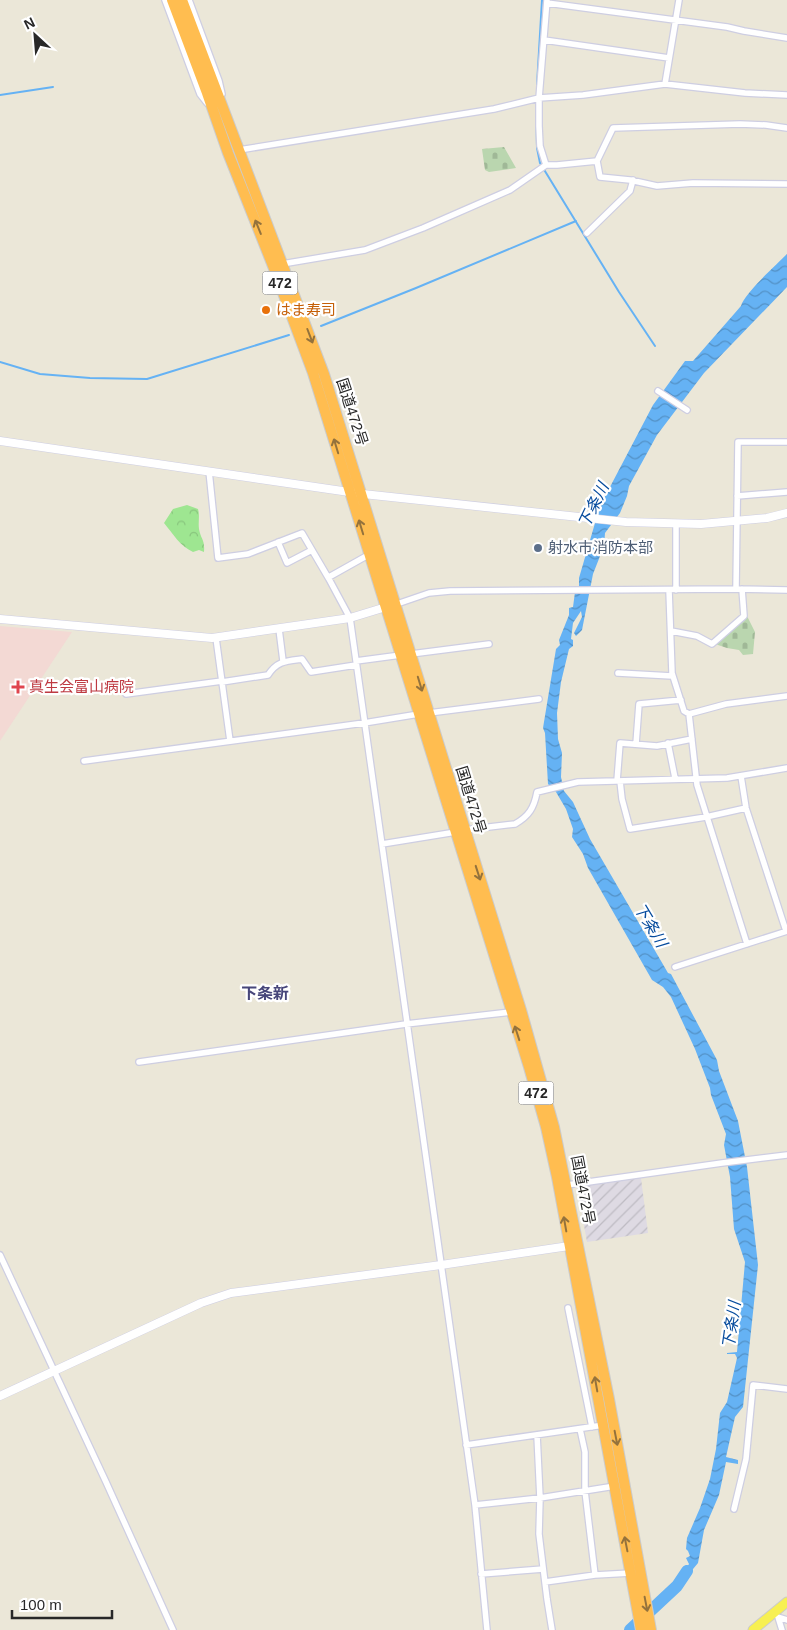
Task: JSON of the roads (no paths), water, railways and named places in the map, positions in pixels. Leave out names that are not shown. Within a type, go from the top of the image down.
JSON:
[{"type":"highway","name":"国道472号","points":[[172,0],[206,77]]},
{"type":"highway","name":"国道472号","points":[[182,0],[219,113],[228,153],[313,374],[370,554],[391,606]]},
{"type":"highway","name":"国道472号","points":[[219,113],[239,150],[324,374],[363,494],[391,606],[460,831],[510,1012],[546,1127],[631,1573],[635,1592],[648,1629]]},
{"type":"highway","name":"国道472号","points":[[460,831],[521,1010],[554,1126],[626,1486],[648,1629]]},
{"type":"main road","points":[[753,1630],[787,1602]]},
{"type":"street","points":[[165,0],[200,94],[219,113]]},
{"type":"street","points":[[188,0],[219,81],[219,113]]},
{"type":"street","points":[[665,84],[679,0]]},
{"type":"street","points":[[546,165],[540,146],[539,98],[547,1],[727,27],[787,38]]},
{"type":"street","points":[[544,40],[669,58]]},
{"type":"street","points":[[239,150],[494,109],[539,98],[583,95],[665,84],[745,93],[787,95]]},
{"type":"street","points":[[787,128],[740,124],[613,128],[597,161],[600,177],[634,180],[657,186],[693,183],[787,184]]},
{"type":"street","points":[[282,264],[365,250],[510,190],[546,165],[597,161]]},
{"type":"street","points":[[587,233],[630,191],[634,180]]},
{"type":"street","points":[[658,391],[686,409]]},
{"type":"street","points":[[0,441],[363,494],[626,522],[676,524],[737,522],[787,513]]},
{"type":"street","points":[[671,631],[697,636],[712,644],[744,616],[739,589],[737,522],[738,442],[787,442]]},
{"type":"street","points":[[209,472],[218,558],[248,554],[302,533],[329,577],[350,618],[475,1505],[487,1630]]},
{"type":"street","points":[[737,496],[787,492]]},
{"type":"street","points":[[676,524],[676,590]]},
{"type":"street","points":[[278,542],[287,563],[312,550]]},
{"type":"street","points":[[329,577],[370,554]]},
{"type":"street","points":[[0,619],[216,638],[350,618],[430,593],[450,591],[596,589],[787,590]]},
{"type":"street","points":[[668,590],[672,676],[684,711],[689,714],[726,704],[787,696]]},
{"type":"street","points":[[279,630],[283,661]]},
{"type":"street","points":[[216,638],[230,741]]},
{"type":"street","points":[[126,694],[268,675],[273,667],[283,661],[302,659],[311,672],[406,654],[490,644]]},
{"type":"street","points":[[618,673],[672,676]]},
{"type":"street","points":[[84,761],[539,698]]},
{"type":"street","points":[[636,744],[639,704],[681,700]]},
{"type":"street","points":[[689,714],[697,780],[706,817],[747,944]]},
{"type":"street","points":[[692,739],[658,746],[620,743],[619,781],[630,829],[706,817],[746,808]]},
{"type":"street","points":[[668,744],[675,778]]},
{"type":"street","points":[[382,844],[515,824],[522,820],[534,807],[537,792],[574,783],[646,781],[675,778],[697,780],[741,776],[787,768]]},
{"type":"street","points":[[675,967],[786,931],[746,808],[741,776]]},
{"type":"street","points":[[139,1062],[406,1024],[510,1012]]},
{"type":"street","points":[[567,1185],[722,1163],[787,1156]]},
{"type":"street","points":[[0,1396],[219,1296],[569,1246]]},
{"type":"street","points":[[0,1255],[173,1630]]},
{"type":"street","points":[[568,1308],[592,1427]]},
{"type":"street","points":[[734,1509],[746,1459],[753,1385],[787,1390]]},
{"type":"street","points":[[466,1445],[604,1425]]},
{"type":"street","points":[[580,1429],[585,1452],[585,1490],[595,1575]]},
{"type":"street","points":[[537,1435],[540,1534],[552,1630]]},
{"type":"street","points":[[475,1505],[540,1498],[615,1486]]},
{"type":"street","points":[[481,1574],[543,1569]]},
{"type":"street","points":[[545,1582],[595,1575],[631,1573]]},
{"type":"street","points":[[782,1630],[778,1617],[787,1620]]},
{"type":"water","points":[[787,254],[787,287],[704,373],[657,435],[629,486],[620,513],[605,533],[604,546],[593,574],[582,630],[576,636],[574,633],[582,617],[581,611],[573,623],[571,639],[573,640],[573,646],[569,649],[561,682],[557,713],[558,739],[562,753],[561,777],[564,791],[573,802],[590,839],[668,973],[671,974],[717,1060],[719,1071],[738,1121],[747,1167],[758,1265],[743,1407],[735,1417],[726,1457],[738,1460],[738,1464],[726,1462],[719,1495],[704,1530],[698,1563],[679,1586],[676,1584],[689,1564],[686,1558],[690,1556],[686,1549],[687,1538],[710,1479],[720,1413],[727,1402],[737,1358],[735,1354],[727,1353],[737,1352],[745,1262],[734,1229],[730,1177],[724,1145],[726,1134],[695,1049],[671,997],[663,987],[652,980],[572,837],[573,829],[566,809],[556,792],[548,784],[545,733],[543,728],[556,649],[560,645],[559,640],[569,615],[569,608],[573,607],[575,592],[579,587],[579,578],[600,506],[653,405],[685,361],[693,361],[741,306],[754,287]]},
{"type":"waterway","points":[[537,85],[542,0]]},
{"type":"waterway","points":[[0,95],[53,87]]},
{"type":"waterway","points":[[536,100],[537,148],[540,163],[619,292],[655,346]]},
{"type":"waterway","points":[[321,326],[576,221]]},
{"type":"waterway","points":[[0,362],[40,374],[90,378],[147,379],[289,335]]},
{"type":"waterway","name":"下条川","points":[[630,1630],[677,1586],[687,1571]]},
{"type":"place","name":"はま寿司","points":[[266,310]]},
{"type":"place","name":"射水市消防本部","points":[[538,548]]},
{"type":"place","name":"真生会富山病院","points":[[18,687]]},
{"type":"district","name":"下条新","points":[[265,993]]}]
